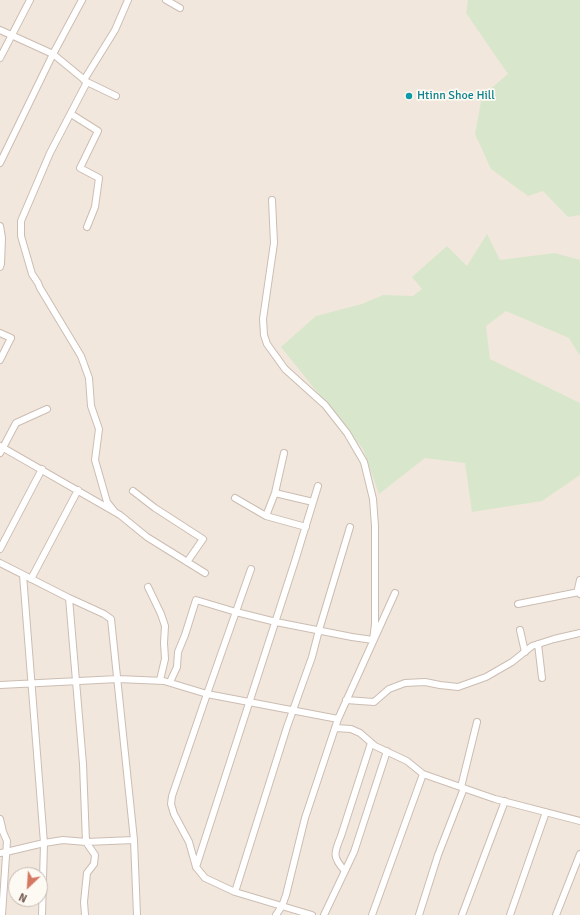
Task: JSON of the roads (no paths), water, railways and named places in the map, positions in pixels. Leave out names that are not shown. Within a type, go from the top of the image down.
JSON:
[{"type":"street","points":[[0,58],[30,0]]},
{"type":"street","points":[[0,163],[52,54],[82,0]]},
{"type":"street","points":[[115,512],[107,502],[95,460],[99,429],[90,406],[89,378],[81,356],[32,274],[21,236],[21,221],[28,201],[50,153],[71,114],[86,81],[115,30],[128,0]]},
{"type":"street","points":[[166,0],[180,8]]},
{"type":"street","points":[[0,30],[52,54],[86,81],[116,96]]},
{"type":"street","points":[[71,114],[98,130],[80,168],[99,178],[95,207],[87,227]]},
{"type":"street","points":[[272,200],[274,243],[263,319],[264,335],[267,344],[281,365],[300,384],[325,405],[347,433],[364,462],[373,500],[375,526],[375,624],[373,640]]},
{"type":"street","points":[[0,226],[2,238],[0,266]]},
{"type":"street","points":[[0,333],[11,338],[0,360]]},
{"type":"street","points":[[47,410],[16,423],[1,449],[42,469],[115,512],[147,537],[205,573]]},
{"type":"street","points":[[266,516],[275,493],[284,453]]},
{"type":"street","points":[[0,549],[42,469]]},
{"type":"street","points":[[196,867],[276,622],[318,486]]},
{"type":"street","points":[[31,579],[78,490]]},
{"type":"street","points":[[132,491],[155,508],[203,539],[187,562]]},
{"type":"street","points":[[275,493],[313,502]]},
{"type":"street","points":[[235,498],[266,516],[306,527]]},
{"type":"street","points":[[235,892],[312,657],[350,527]]},
{"type":"street","points":[[0,563],[104,614],[111,619],[134,840],[137,915]]},
{"type":"street","points":[[251,569],[172,796],[172,804],[174,814],[189,842],[196,867],[205,878],[235,892],[312,915]]},
{"type":"street","points":[[23,575],[44,843],[42,915]]},
{"type":"street","points":[[518,604],[580,594],[580,580]]},
{"type":"street","points":[[148,587],[165,626],[165,659],[160,680]]},
{"type":"street","points":[[276,915],[282,906],[305,818],[338,719],[373,640],[396,593]]},
{"type":"street","points":[[69,598],[82,764],[86,842],[95,855],[94,864],[87,873],[84,902],[85,915]]},
{"type":"street","points":[[170,682],[177,667],[178,652],[196,600],[276,622],[373,640]]},
{"type":"street","points":[[520,630],[525,652]]},
{"type":"street","points":[[346,700],[374,702],[389,689],[405,683],[425,682],[458,687],[486,677],[512,662],[532,646],[580,633]]},
{"type":"street","points":[[538,644],[542,678]]},
{"type":"street","points":[[0,685],[118,679],[160,680],[207,694],[338,719]]},
{"type":"street","points":[[419,915],[438,855],[463,788],[477,722]]},
{"type":"street","points":[[335,728],[360,733],[371,743],[407,762],[423,774],[505,801],[580,821]]},
{"type":"street","points":[[345,871],[338,864],[335,857],[335,850],[341,836],[371,743]]},
{"type":"street","points":[[324,915],[354,852],[387,751]]},
{"type":"street","points":[[372,915],[423,774]]},
{"type":"street","points":[[462,915],[505,801]]},
{"type":"street","points":[[510,915],[546,812]]},
{"type":"street","points":[[0,819],[7,841],[3,852],[2,915]]},
{"type":"street","points":[[3,852],[63,840],[86,842],[134,840]]},
{"type":"street","points":[[556,915],[580,854]]},
{"type":"place","name":"Htinn Shoe Hill","points":[[409,96]]}]
